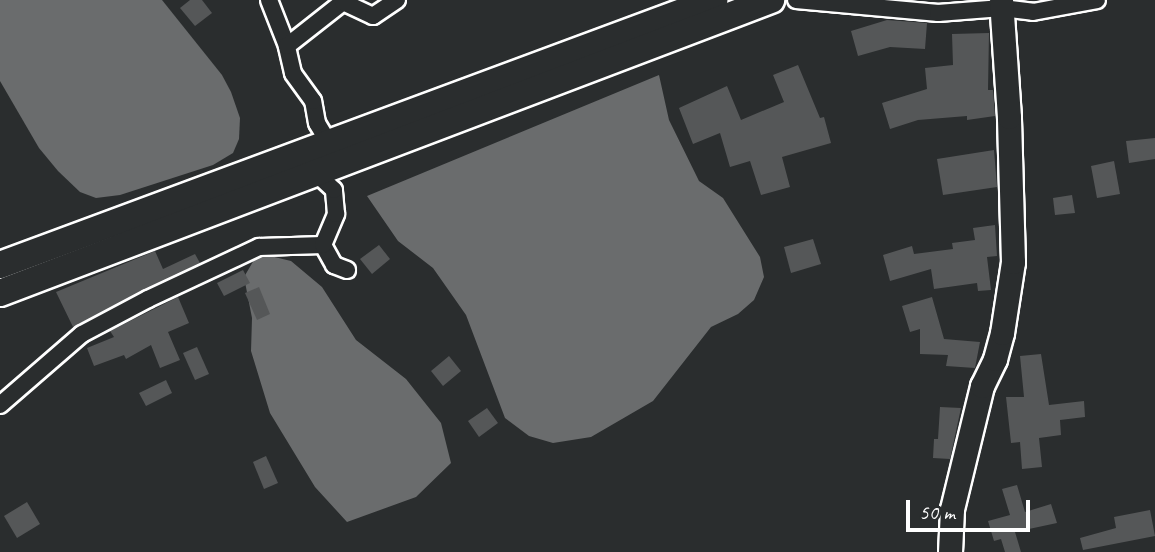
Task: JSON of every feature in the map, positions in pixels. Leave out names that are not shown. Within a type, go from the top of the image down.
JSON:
[{"type":"main road","points":[[0,265],[712,5],[771,0]]},
{"type":"main road","points":[[950,552],[952,509],[982,386],[996,359],[1013,262],[1002,4]]},
{"type":"main road","points":[[0,293],[317,174],[712,5]]},
{"type":"street","points":[[270,0],[287,46],[293,73],[313,101],[317,123],[329,143]]},
{"type":"street","points":[[287,46],[343,2],[373,16],[397,0]]},
{"type":"street","points":[[796,0],[938,13],[1002,4],[1033,12],[1097,0]]},
{"type":"street","points":[[317,174],[334,190],[336,214],[323,245]]},
{"type":"street","points":[[323,245],[334,265],[348,270]]},
{"type":"street","points":[[0,405],[82,334],[148,299],[259,247],[323,245]]},
{"type":"shaded area","points":[[0,0],[162,0],[222,75],[231,92],[240,118],[239,139],[233,153],[213,165],[120,195],[96,198],[80,192],[39,148],[0,81]]},
{"type":"shaded area","points":[[659,75],[669,120],[699,181],[723,198],[760,257],[764,277],[754,300],[738,314],[711,327],[653,401],[591,437],[553,443],[529,436],[505,418],[466,315],[433,268],[398,241],[367,196]]},
{"type":"shaded area","points":[[258,253],[291,261],[322,287],[356,340],[406,379],[441,423],[451,463],[416,497],[347,522],[315,487],[270,413],[251,351],[252,318],[244,277]]},
{"type":"building","points":[[190,0],[202,0],[212,13],[195,26],[180,8]]},
{"type":"building","points":[[887,20],[927,23],[925,49],[890,47],[858,56],[851,31]]},
{"type":"building","points":[[989,33],[988,90],[993,90],[995,116],[967,120],[967,116],[918,120],[890,129],[882,103],[927,89],[925,68],[953,65],[952,34]]},
{"type":"building","points":[[798,65],[820,118],[824,117],[831,143],[782,157],[790,187],[761,195],[750,161],[730,167],[720,133],[693,144],[679,108],[727,86],[741,120],[784,102],[773,75]]},
{"type":"building","points":[[1155,138],[1155,159],[1129,163],[1126,141]]},
{"type":"building","points":[[994,150],[997,187],[943,195],[937,159]]},
{"type":"building","points":[[1114,161],[1120,194],[1097,198],[1091,166]]},
{"type":"building","points":[[1072,195],[1075,213],[1055,215],[1053,198]]},
{"type":"building","points":[[995,225],[997,256],[987,257],[991,290],[978,291],[977,283],[934,289],[931,269],[890,281],[883,255],[912,246],[914,254],[953,249],[952,243],[975,240],[973,228]]},
{"type":"building","points":[[813,239],[821,264],[791,273],[784,247]]},
{"type":"building","points":[[379,245],[390,259],[372,274],[360,259]]},
{"type":"building","points":[[155,251],[163,269],[195,254],[200,263],[73,327],[56,292]]},
{"type":"building","points":[[243,270],[250,283],[224,296],[217,283]]},
{"type":"building","points":[[259,287],[270,314],[257,320],[245,293]]},
{"type":"building","points":[[178,297],[189,323],[168,332],[180,360],[160,368],[151,345],[126,359],[124,355],[94,366],[87,348],[114,337],[110,331]]},
{"type":"building","points":[[932,297],[944,339],[980,342],[975,368],[946,366],[948,355],[920,354],[920,329],[910,332],[902,306]]},
{"type":"building","points":[[197,347],[209,374],[195,380],[183,353]]},
{"type":"building","points":[[1041,354],[1049,405],[1084,401],[1085,417],[1060,420],[1061,435],[1039,438],[1042,467],[1022,469],[1020,442],[1011,443],[1006,397],[1024,397],[1020,356]]},
{"type":"building","points":[[449,356],[461,371],[443,386],[431,371]]},
{"type":"building","points":[[166,380],[172,393],[146,406],[139,393]]},
{"type":"building","points":[[940,407],[961,408],[950,459],[933,458],[934,439],[938,439]]},
{"type":"building","points":[[487,408],[498,423],[479,437],[468,421]]},
{"type":"building","points":[[266,456],[278,483],[264,489],[253,462]]},
{"type":"building","points":[[1017,485],[1025,512],[1051,504],[1057,523],[1015,532],[1021,552],[1005,552],[1001,539],[994,541],[988,521],[1010,515],[1002,489]]},
{"type":"building","points":[[27,502],[40,524],[17,538],[4,516]]},
{"type":"building","points":[[1150,510],[1155,536],[1083,550],[1080,538],[1116,528],[1114,517]]}]
